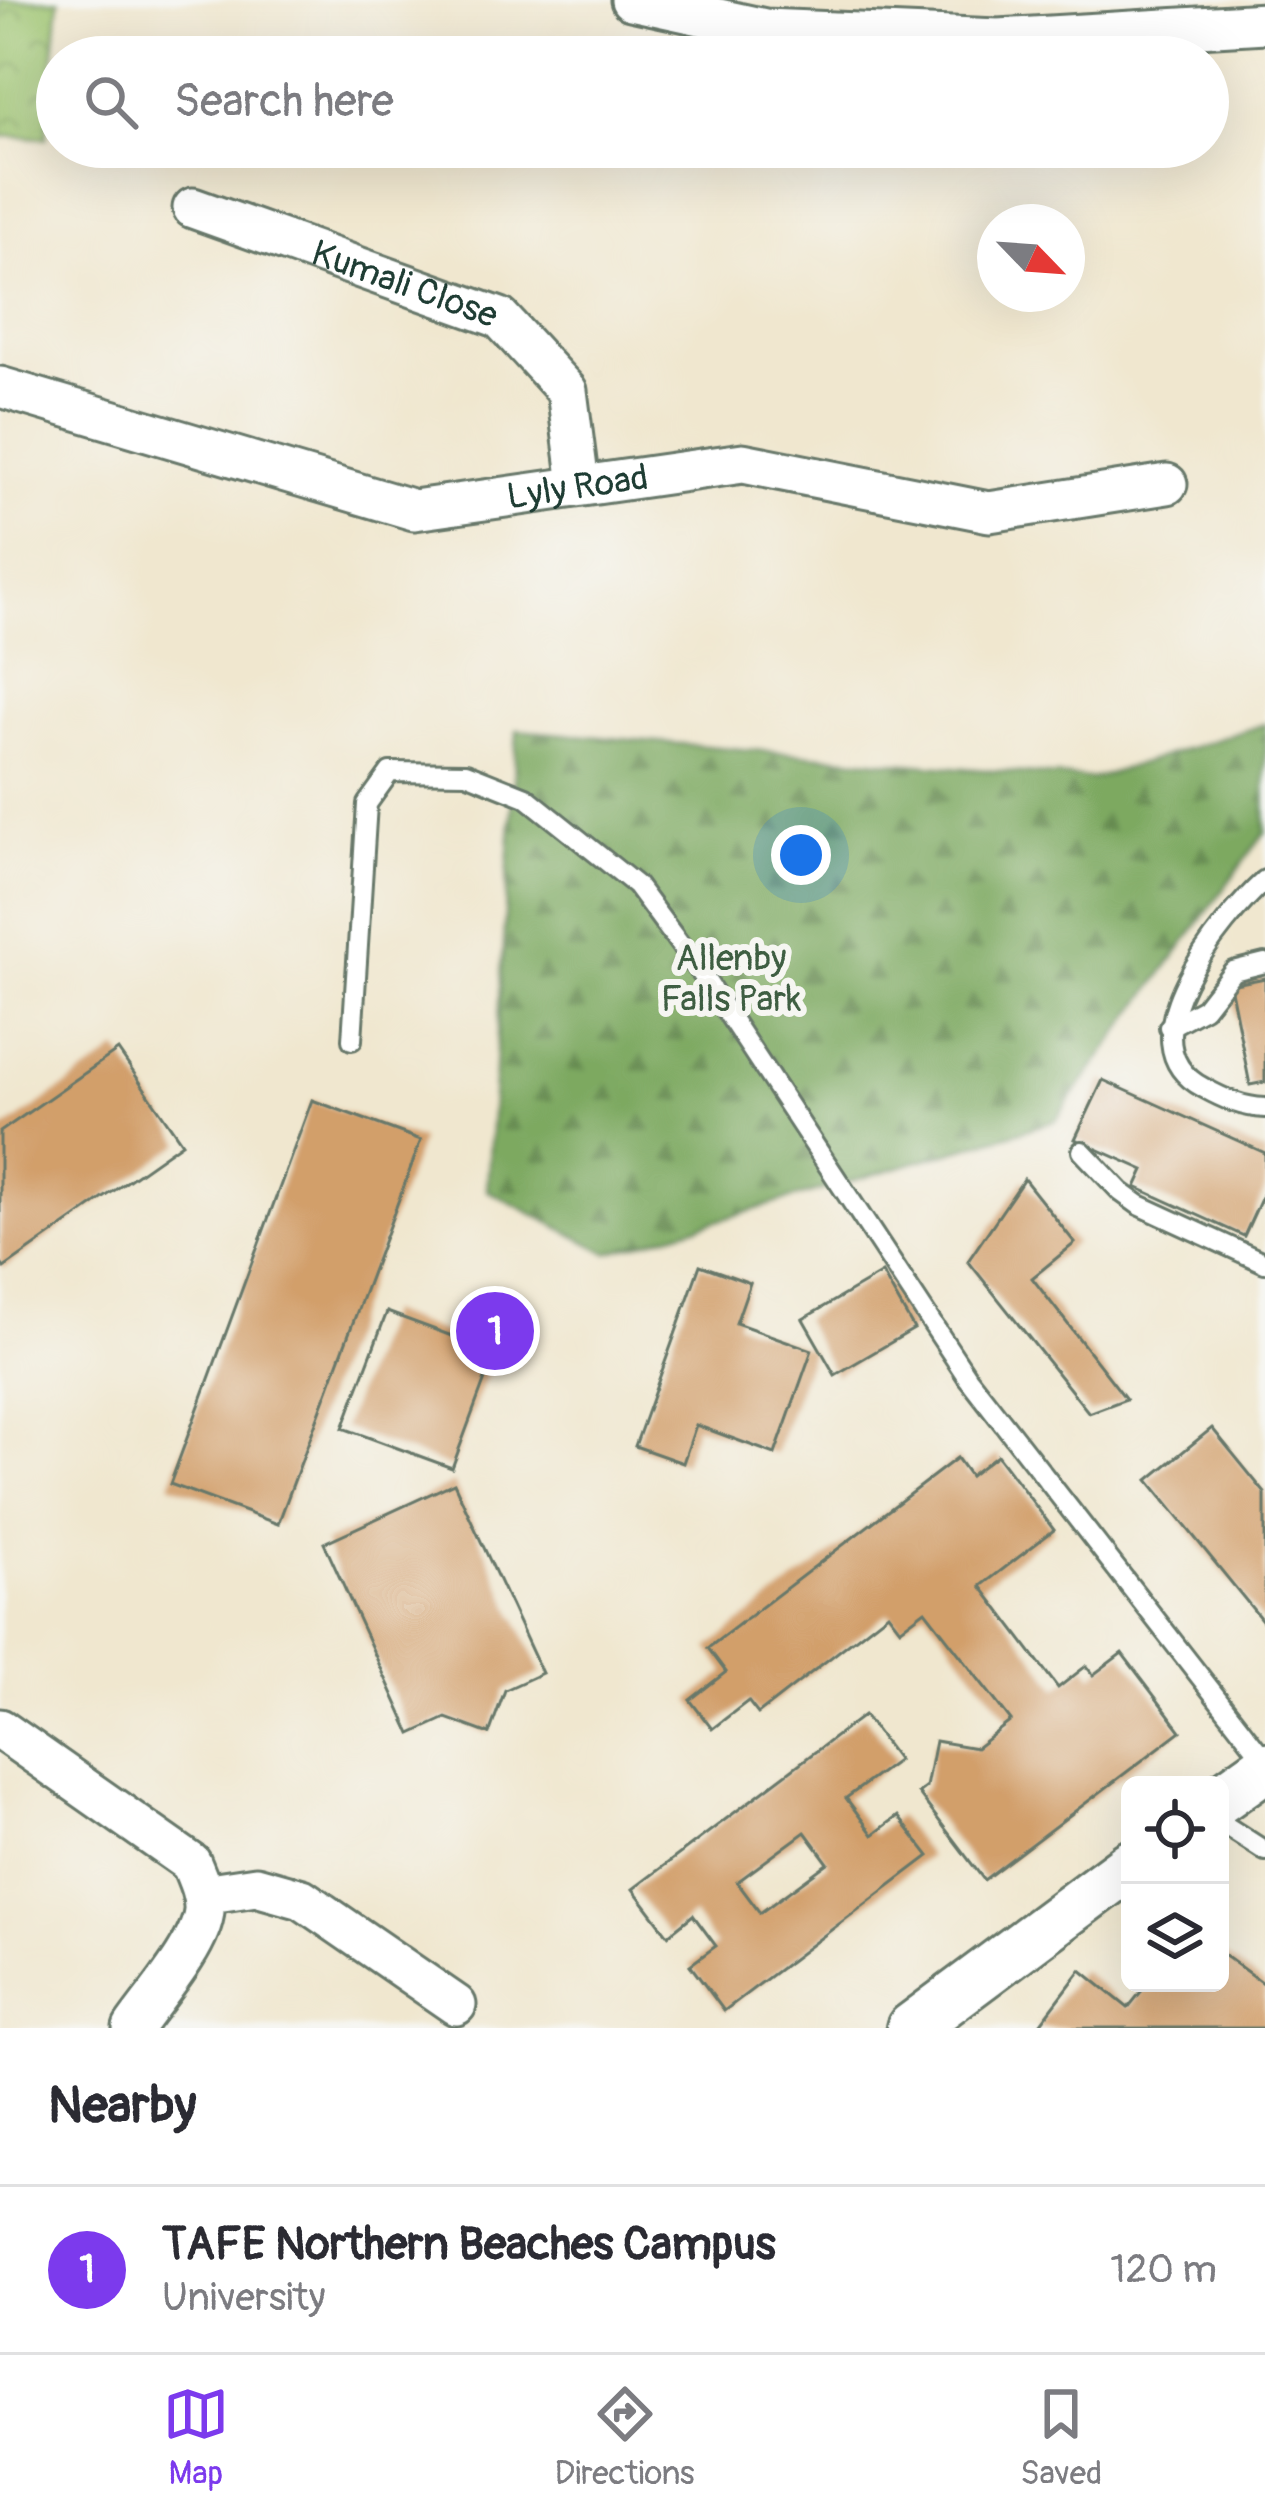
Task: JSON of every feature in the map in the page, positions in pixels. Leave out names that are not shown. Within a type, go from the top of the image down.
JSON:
[{"type":"street","points":[[631,0],[765,29],[946,36]]},
{"type":"street","points":[[1034,36],[1265,23]]},
{"type":"street","name":"Kumali Close","points":[[194,208],[500,318],[567,391],[579,485]]},
{"type":"street","name":"Lyly Road","points":[[0,388],[414,510],[743,463],[989,512],[1167,484]]},
{"type":"street","points":[[0,1729],[191,1864],[203,1894],[204,1915],[194,1939],[133,2028]]},
{"type":"street","points":[[1229,1791],[1265,1764]]},
{"type":"street","points":[[911,2028],[1121,1872]]},
{"type":"street","points":[[203,1894],[256,1886],[302,1899],[456,2005]]},
{"type":"lane","points":[[352,1040],[368,804],[390,772],[466,773],[526,797],[591,847],[636,885],[675,938],[968,1378],[1265,1764]]},
{"type":"lane","points":[[1265,880],[1187,980],[1169,1027],[1172,1049],[1196,1084],[1236,1104],[1265,1108]]},
{"type":"lane","points":[[1169,1027],[1204,1008],[1233,971],[1265,963]]},
{"type":"lane","points":[[1082,1151],[1120,1192],[1139,1205],[1262,1255]]},
{"type":"lane","points":[[1229,1828],[1265,1851]]},
{"type":"green space","points":[[0,0],[59,0],[56,36],[36,36],[36,138],[0,136]]},
{"type":"green space","name":"Allenby Falls Park","points":[[1265,724],[1265,832],[1055,1121],[608,1253],[487,1190],[517,730],[1093,779]]},
{"type":"building","points":[[1265,978],[1265,1082],[1250,1085],[1230,985]]},
{"type":"building","points":[[118,1050],[182,1143],[4,1268],[0,1262],[0,1132]]},
{"type":"building","points":[[1103,1080],[1265,1153],[1265,1190],[1244,1236],[1136,1187],[1144,1170],[1075,1139]]},
{"type":"building","points":[[312,1100],[421,1140],[278,1524],[170,1484]]},
{"type":"building","points":[[1024,1179],[1075,1243],[1032,1278],[1126,1399],[1089,1413],[968,1261]]},
{"type":"building","points":[[700,1265],[750,1283],[736,1323],[812,1350],[775,1454],[696,1425],[683,1463],[635,1446]]},
{"type":"building","points":[[882,1273],[914,1329],[835,1375],[803,1319]]},
{"type":"building","points":[[387,1312],[495,1352],[452,1468],[343,1428]]},
{"type":"building","points":[[1212,1428],[1265,1493],[1265,1624],[1148,1480]]},
{"type":"building","points":[[997,1455],[1054,1530],[981,1586],[1058,1688],[1086,1666],[1093,1675],[1122,1653],[1181,1731],[984,1880],[918,1793],[926,1787],[935,1741],[976,1748],[1011,1721],[925,1610],[900,1629],[888,1613],[758,1714],[748,1701],[712,1729],[690,1700],[726,1672],[708,1648],[957,1458],[970,1476]]},
{"type":"building","points":[[454,1483],[542,1673],[505,1690],[489,1734],[446,1718],[411,1734],[324,1543]]},
{"type":"building","points":[[864,1715],[898,1760],[846,1798],[873,1835],[898,1816],[929,1856],[724,2011],[690,1965],[716,1946],[693,1915],[668,1935],[633,1889]],"holes":[[[805,1832],[828,1863],[760,1913],[737,1882]]]},
{"type":"building","points":[[1229,1959],[1265,1985],[1265,2028],[1037,2028],[1081,1970],[1128,2008],[1141,1992],[1229,1992]]},
{"type":"place","name":"TAFE Northern Beaches Campus","points":[[495,1331]]}]
